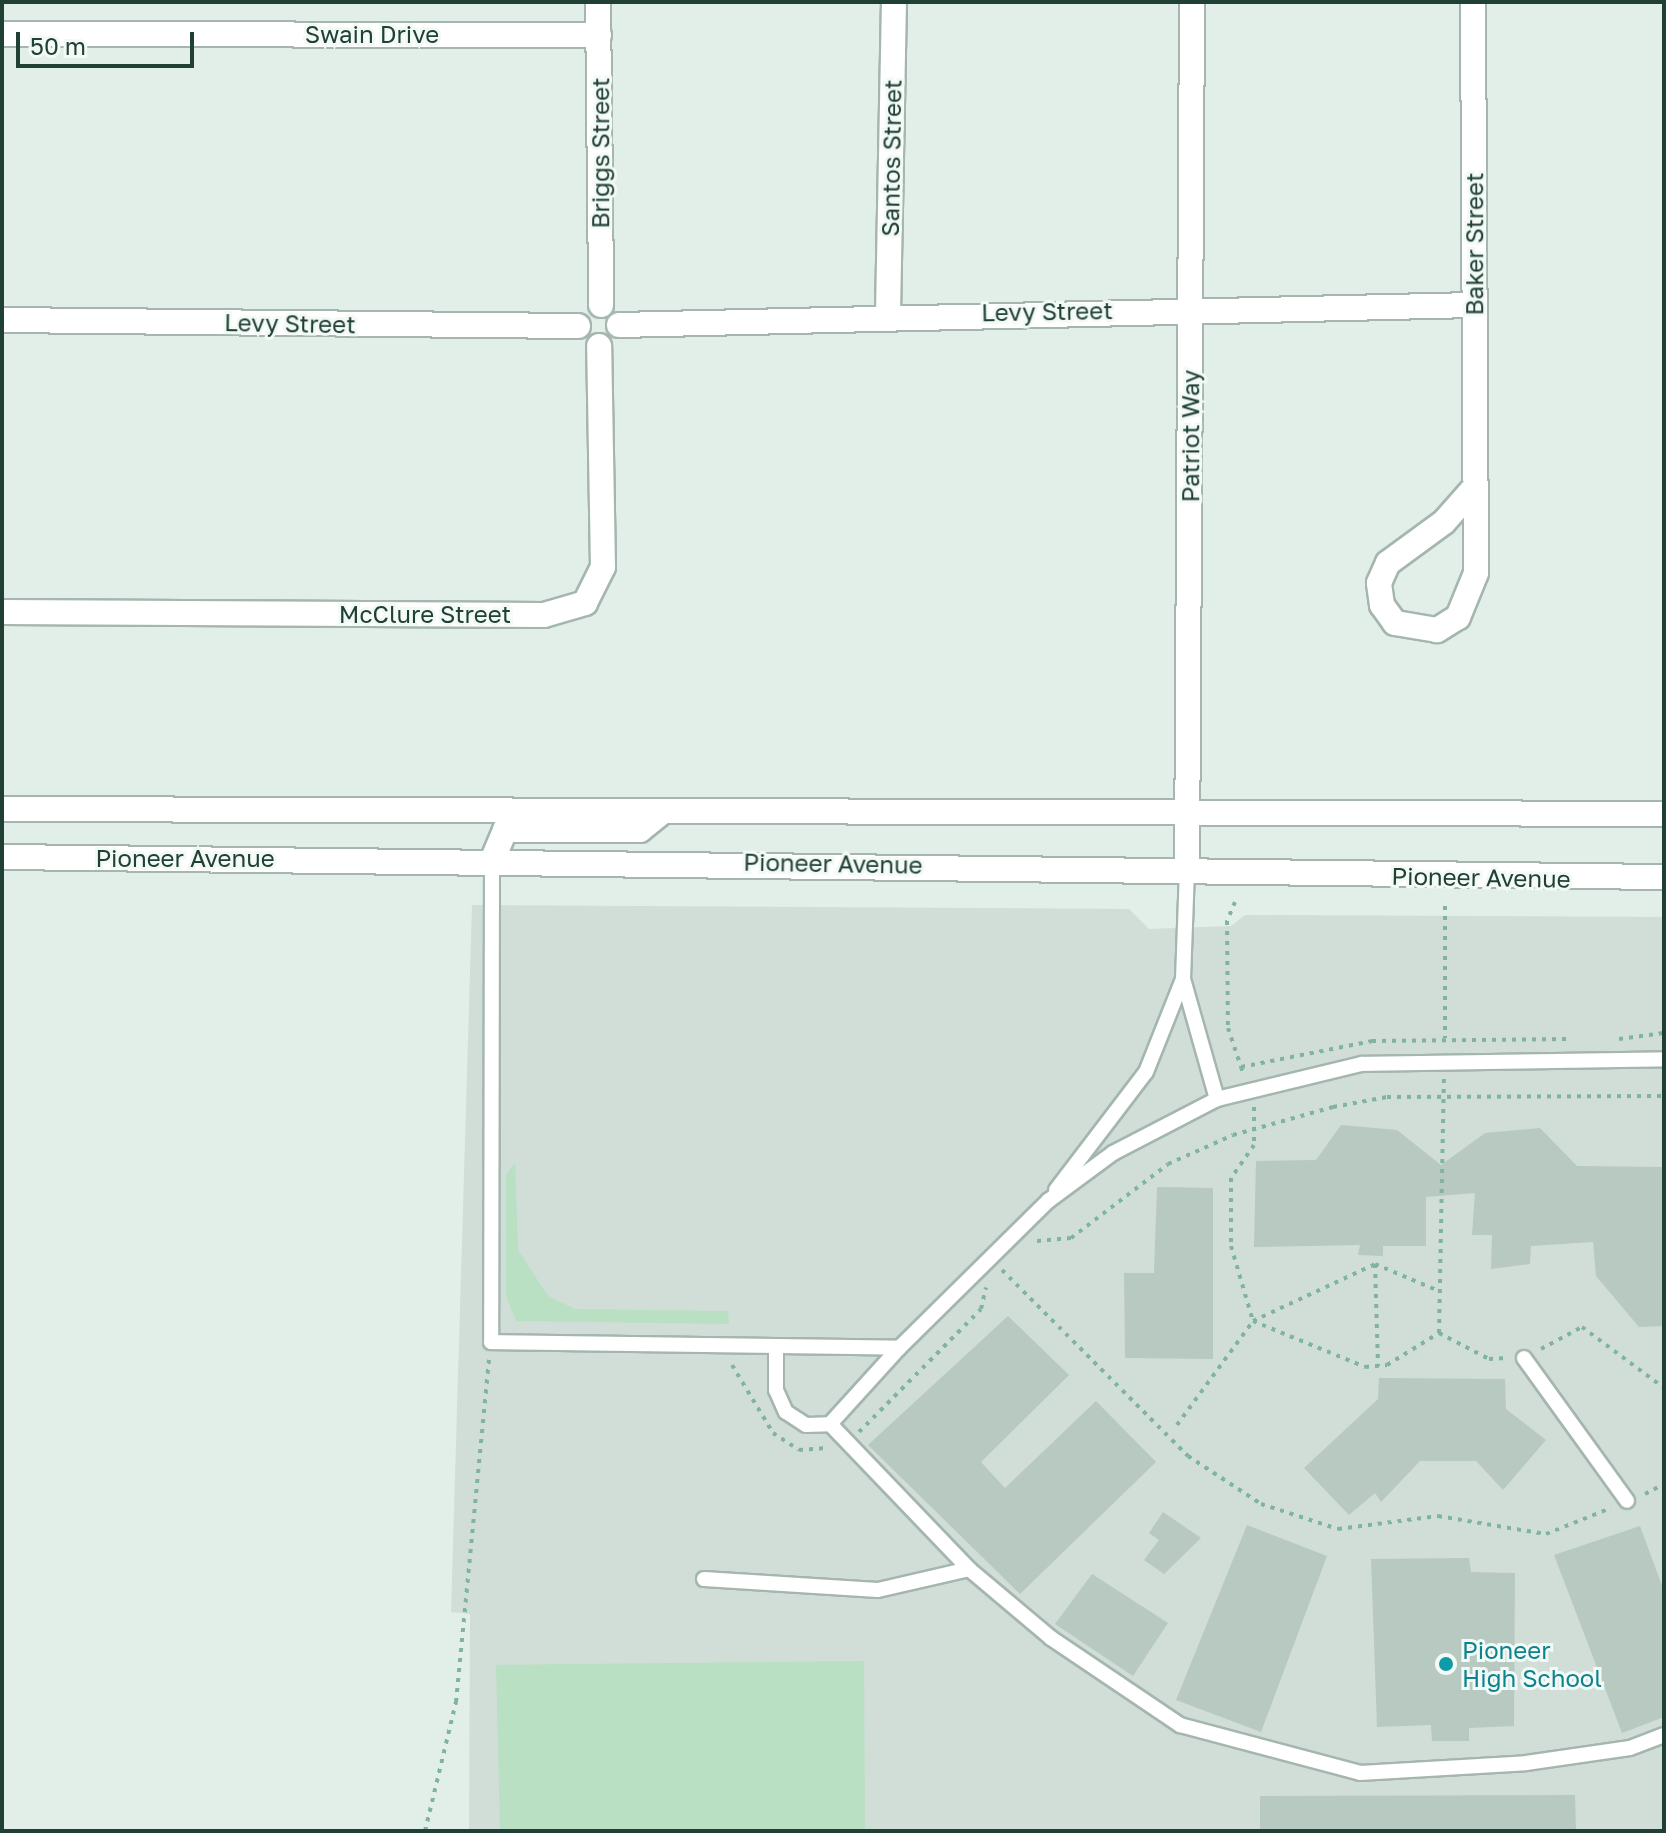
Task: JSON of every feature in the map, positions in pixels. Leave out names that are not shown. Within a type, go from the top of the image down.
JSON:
[{"type":"street","name":"Briggs Street","points":[[598,2],[601,305]]},
{"type":"street","name":"Santos Street","points":[[888,313],[894,2]]},
{"type":"street","name":"Patriot Way","points":[[1187,870],[1190,814],[1192,2]]},
{"type":"street","name":"Baker Street","points":[[1473,2],[1476,573],[1458,617],[1437,630],[1395,623],[1382,605],[1379,583],[1388,563],[1444,522],[1475,487]]},
{"type":"street","name":"Swain Drive","points":[[2,34],[599,35]]},
{"type":"street","points":[[601,305],[619,325],[612,342],[599,346],[587,343],[578,326],[588,309],[601,305]]},
{"type":"street","name":"Levy Street","points":[[619,325],[888,313],[1475,305]]},
{"type":"street","name":"Levy Street","points":[[2,320],[578,326]]},
{"type":"street","name":"McClure Street","points":[[2,612],[544,615],[585,603],[603,567],[599,346]]},
{"type":"street","name":"Pioneer Avenue","points":[[2,809],[1664,814]]},
{"type":"street","points":[[492,861],[505,830],[640,830],[662,812]]},
{"type":"street","name":"Pioneer Avenue","points":[[2,857],[1664,877]]},
{"type":"lane","points":[[492,861],[491,1342],[899,1348]]},
{"type":"lane","points":[[1187,870],[1183,979],[1217,1099]]},
{"type":"lane","points":[[1048,1201],[1146,1072],[1183,979]]},
{"type":"lane","points":[[776,1346],[776,1390],[786,1412],[806,1425],[830,1424],[899,1348],[1048,1201],[1113,1153],[1217,1099],[1362,1064],[1664,1059]]},
{"type":"lane","points":[[1524,1358],[1627,1501]]},
{"type":"lane","points":[[830,1424],[969,1569],[1051,1638],[1180,1725],[1360,1773],[1526,1763],[1630,1748],[1664,1735]]},
{"type":"lane","points":[[704,1579],[878,1590],[969,1569]]},
{"type":"path","points":[[1235,902],[1227,921],[1228,1028],[1259,1128],[1231,1178],[1231,1246],[1253,1321]]},
{"type":"path","points":[[1439,1333],[1445,906]]},
{"type":"path","points":[[1604,1039],[1664,1033]]},
{"type":"path","points":[[1241,1067],[1372,1041],[1578,1039]]},
{"type":"path","points":[[1030,1247],[1039,1239],[1071,1238],[1168,1164],[1259,1128],[1387,1097],[1664,1096]]},
{"type":"path","points":[[990,1258],[1188,1456],[1261,1504],[1338,1529],[1438,1516],[1546,1534],[1664,1484]]},
{"type":"path","points":[[732,1364],[773,1433],[799,1450],[847,1441],[981,1309],[987,1287],[1012,1264]]},
{"type":"path","points":[[1177,1425],[1253,1321],[1375,1264],[1439,1291]]},
{"type":"path","points":[[1375,1264],[1378,1366]]},
{"type":"path","points":[[1253,1321],[1378,1366],[1439,1333]]},
{"type":"path","points":[[1439,1333],[1489,1359],[1524,1358],[1582,1327],[1664,1388]]},
{"type":"path","points":[[425,1831],[456,1702],[491,1342]]},
{"type":"shaded area","name":"Pioneer High School","points":[[472,905],[1129,909],[1149,929],[1231,926],[1245,915],[1664,917],[1664,1831],[469,1831],[470,1614],[451,1612]]},
{"type":"green space","points":[[515,1163],[518,1250],[548,1296],[575,1309],[728,1311],[729,1324],[516,1321],[506,1296],[506,1174]]},
{"type":"green space","points":[[864,1661],[865,1831],[500,1831],[496,1665]]},
{"type":"building","points":[[1341,1125],[1397,1130],[1441,1165],[1485,1133],[1540,1128],[1577,1166],[1664,1167],[1664,1326],[1639,1327],[1596,1276],[1593,1242],[1531,1246],[1530,1264],[1491,1269],[1492,1235],[1472,1235],[1475,1193],[1426,1197],[1426,1246],[1383,1246],[1383,1256],[1358,1255],[1360,1245],[1254,1247],[1256,1161],[1316,1160]]},
{"type":"building","points":[[1157,1187],[1213,1188],[1213,1359],[1125,1358],[1124,1273],[1154,1273]]},
{"type":"building","points":[[1008,1316],[1069,1375],[981,1462],[1005,1488],[1096,1401],[1156,1462],[1020,1594],[868,1445]]},
{"type":"building","points":[[1379,1378],[1505,1379],[1506,1409],[1546,1440],[1503,1490],[1476,1461],[1420,1461],[1381,1502],[1375,1493],[1349,1515],[1304,1468],[1378,1399]]},
{"type":"building","points":[[1163,1512],[1201,1538],[1164,1574],[1144,1560],[1159,1540],[1149,1533]]},
{"type":"building","points":[[1247,1525],[1327,1556],[1261,1732],[1176,1700]]},
{"type":"building","name":"Pioneer High School","points":[[1640,1526],[1664,1591],[1664,1717],[1622,1733],[1554,1555]]},
{"type":"building","name":"Pioneer High School","points":[[1469,1558],[1471,1572],[1515,1573],[1514,1726],[1469,1728],[1469,1741],[1432,1741],[1431,1725],[1377,1727],[1371,1559]]},
{"type":"building","points":[[1092,1574],[1168,1623],[1133,1676],[1055,1624]]},
{"type":"building","points":[[1575,1795],[1576,1831],[1260,1831],[1260,1796]]},
{"type":"place","name":"Pioneer High School","points":[[1446,1664]]}]
